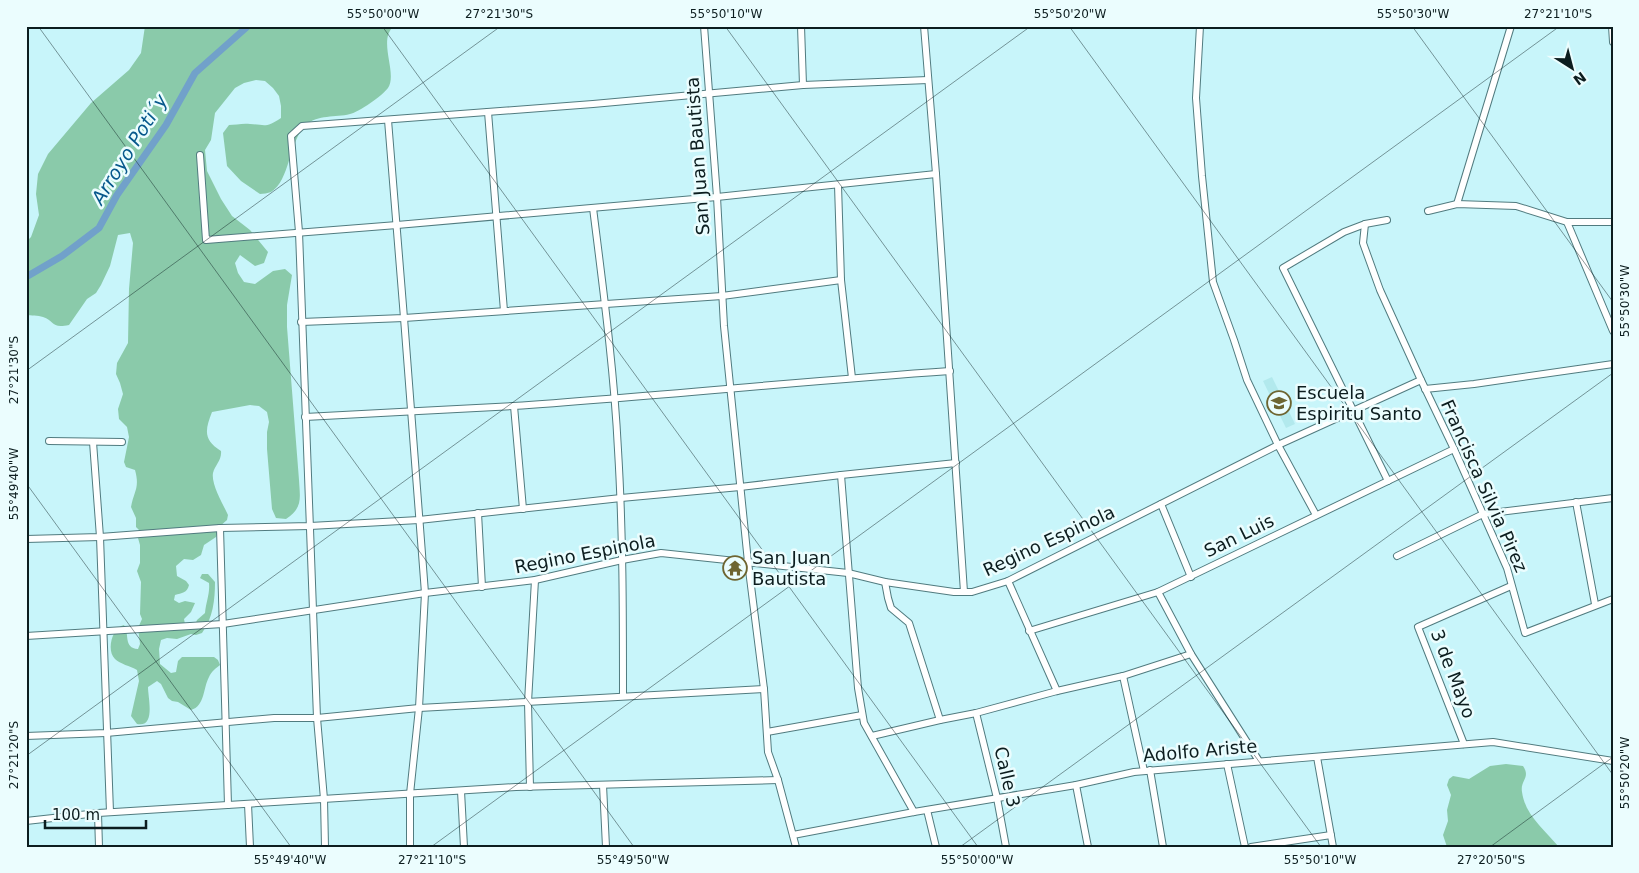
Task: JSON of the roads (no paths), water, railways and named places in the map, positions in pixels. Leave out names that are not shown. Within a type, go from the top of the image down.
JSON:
[{"type":"street","name":"San Juan Bautista","points":[[704,26],[730,389],[748,562],[764,689],[768,752],[778,780],[796,847]]},
{"type":"street","points":[[801,26],[803,85]]},
{"type":"street","points":[[924,26],[950,371],[964,592]]},
{"type":"street","points":[[1200,26],[1196,98],[1213,282],[1246,380],[1278,445],[1316,515]]},
{"type":"street","points":[[1457,204],[1511,26]]},
{"type":"street","points":[[1612,26],[1613,42]]},
{"type":"street","points":[[325,847],[324,799],[317,718],[298,232],[291,136],[302,126],[593,104],[803,85],[928,80]]},
{"type":"street","points":[[488,112],[504,311]]},
{"type":"street","points":[[388,120],[425,594],[418,708],[410,794],[410,847]]},
{"type":"street","points":[[200,155],[206,240],[593,208],[936,174]]},
{"type":"street","points":[[838,184],[841,280],[852,378]]},
{"type":"street","points":[[1428,211],[1457,204],[1516,206],[1568,222],[1613,222]]},
{"type":"street","points":[[593,208],[605,303],[621,498],[623,696]]},
{"type":"street","points":[[1387,220],[1365,224],[1344,232],[1283,268],[1388,481]]},
{"type":"street","points":[[1568,222],[1613,331]]},
{"type":"street","name":"Francisca Silvia Pirez","points":[[1365,224],[1363,243],[1380,290],[1507,568],[1525,634],[1595,604]]},
{"type":"street","points":[[301,322],[404,318],[722,296],[841,280]]},
{"type":"street","points":[[1425,389],[1474,384],[1613,364]]},
{"type":"street","points":[[305,417],[514,406],[950,371]]},
{"type":"street","name":"Regino Espinola","points":[[26,636],[223,624],[535,580],[661,553],[848,573],[885,582],[954,592],[988,588],[1008,581],[1278,445],[1421,380]]},
{"type":"street","points":[[514,406],[523,509]]},
{"type":"street","points":[[49,441],[122,442]]},
{"type":"street","points":[[93,442],[100,537],[110,812]]},
{"type":"street","name":"San Luis","points":[[1029,631],[1158,592],[1454,449]]},
{"type":"street","points":[[26,539],[100,537],[220,528],[310,526],[419,520],[956,463]]},
{"type":"street","points":[[841,475],[858,688],[862,715],[864,723],[914,812]]},
{"type":"street","points":[[1397,556],[1483,514],[1613,498]]},
{"type":"street","points":[[1576,502],[1595,604],[1613,599]]},
{"type":"street","points":[[1161,504],[1191,577]]},
{"type":"street","points":[[478,513],[482,587]]},
{"type":"street","points":[[220,528],[228,805]]},
{"type":"street","points":[[530,787],[528,702],[535,580]]},
{"type":"street","points":[[1008,581],[1056,691]]},
{"type":"street","points":[[885,582],[891,608],[909,623],[940,720]]},
{"type":"street","name":"3 de Mayo","points":[[1464,744],[1418,627],[1512,586]]},
{"type":"street","points":[[1158,592],[1191,654],[1259,761]]},
{"type":"street","points":[[872,736],[976,713],[1056,691],[1123,676],[1191,654]]},
{"type":"street","points":[[1123,676],[1147,771],[1163,847]]},
{"type":"street","points":[[26,736],[106,733],[274,718],[317,718],[418,708],[764,689]]},
{"type":"street","name":"Calle 3","points":[[976,713],[997,798],[1006,847]]},
{"type":"street","points":[[767,732],[862,715]]},
{"type":"street","name":"Adolfo Ariste","points":[[793,835],[914,812],[1076,785],[1134,772],[1493,742],[1613,761]]},
{"type":"street","points":[[1317,756],[1333,847]]},
{"type":"street","points":[[1227,764],[1245,847]]},
{"type":"street","points":[[26,821],[110,812],[530,787],[778,780]]},
{"type":"street","points":[[603,785],[606,847]]},
{"type":"street","points":[[1076,785],[1088,847]]},
{"type":"street","points":[[460,791],[464,847]]},
{"type":"street","points":[[248,804],[250,847]]},
{"type":"street","points":[[927,810],[936,847]]},
{"type":"street","points":[[98,813],[99,847]]},
{"type":"street","points":[[1251,847],[1331,835]]},
{"type":"waterway","name":"Arroyo Poti´y","points":[[26,277],[62,256],[99,228],[117,195],[166,125],[195,73],[248,26]]},
{"type":"place","name":"Escuela Espiritu Santo","points":[[1279,403]]},
{"type":"place","name":"San Juan Bautista","points":[[735,568]]}]
